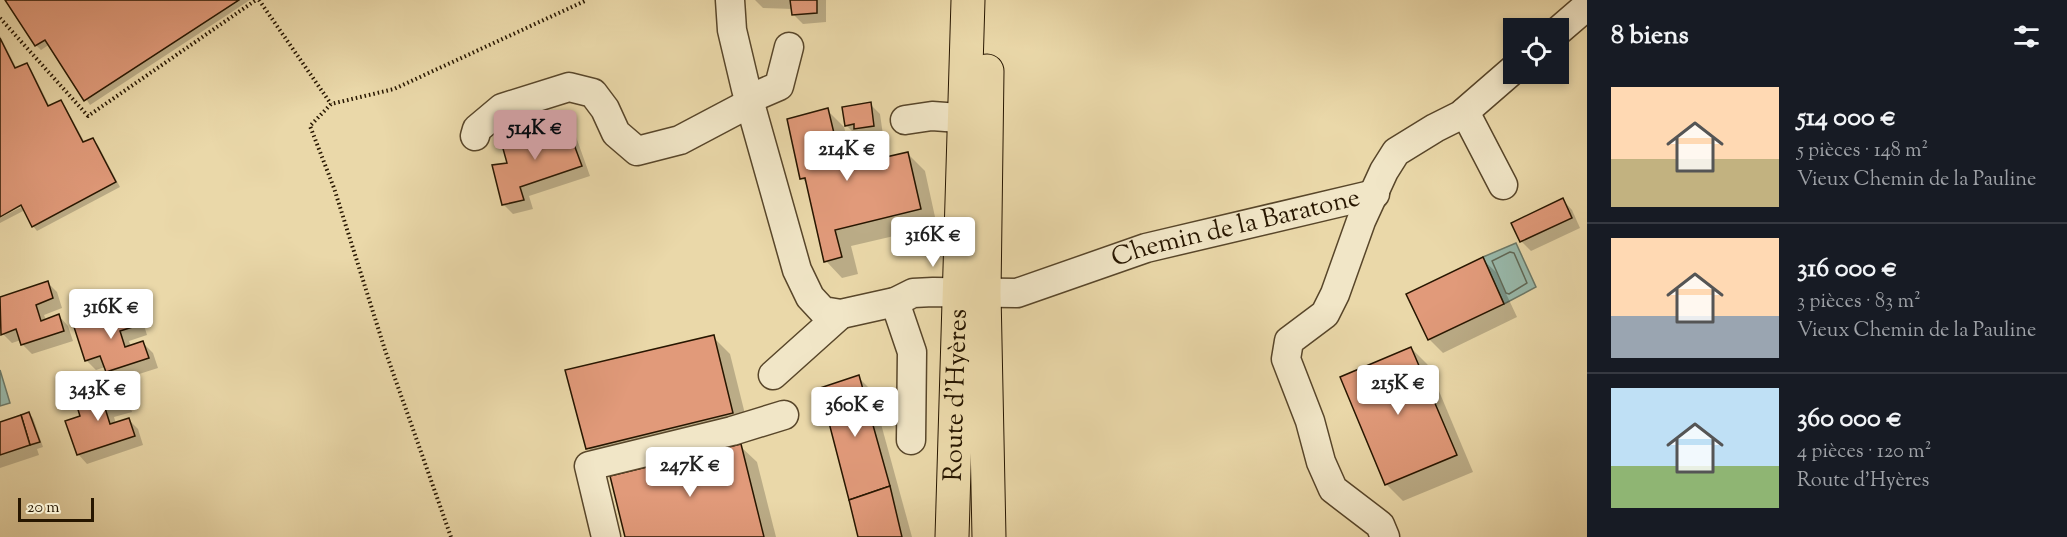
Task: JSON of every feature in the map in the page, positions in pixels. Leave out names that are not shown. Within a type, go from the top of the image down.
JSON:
[{"type":"main road","name":"Route d'Hyères","points":[[968,0],[976,119]]},
{"type":"main road","name":"Route d'Hyères","points":[[952,537],[958,292],[987,0]]},
{"type":"main road","name":"Route d'Hyères","points":[[958,292],[989,537]]},
{"type":"street","points":[[730,0],[732,30],[797,270],[810,297],[823,311],[841,314]]},
{"type":"street","points":[[1569,22],[1587,6]]},
{"type":"street","points":[[475,136],[477,129],[502,108],[568,87],[593,93],[605,109],[616,133],[637,151],[680,140],[779,86],[789,47]]},
{"type":"street","name":"Chemin de la Baratone","points":[[841,314],[895,302],[913,293],[1017,293],[1146,248],[1375,194],[1384,171],[1396,152],[1465,112],[1503,79]]},
{"type":"street","points":[[1465,112],[1503,185]]},
{"type":"street","points":[[905,120],[932,116],[976,119]]},
{"type":"street","points":[[1375,194],[1361,221],[1335,294],[1325,314],[1289,341],[1286,360],[1310,421],[1321,462],[1333,489],[1380,525],[1385,537]]},
{"type":"street","points":[[895,302],[912,352],[911,440]]},
{"type":"street","points":[[773,375],[841,314]]},
{"type":"street","points":[[606,537],[589,466],[784,415]]},
{"type":"path","points":[[0,18],[88,116],[258,0],[331,104]]},
{"type":"path","points":[[452,537],[385,350],[334,188],[310,126],[331,104],[394,89],[587,0]]},
{"type":"water","points":[[1516,243],[1536,287],[1504,304],[1483,257]]},
{"type":"water","points":[[0,370],[10,403],[0,406]]},
{"type":"building","points":[[5,0],[239,0],[84,101],[45,40],[35,46]]},
{"type":"building","points":[[790,0],[817,0],[817,13],[792,15]]},
{"type":"building","points":[[0,38],[15,68],[27,63],[48,106],[61,100],[83,142],[93,138],[116,182],[32,227],[21,205],[0,217]]},
{"type":"building","points":[[871,102],[874,126],[854,129],[854,124],[845,126],[842,107]]},
{"type":"building","points":[[828,108],[842,167],[908,152],[921,209],[835,230],[842,257],[824,262],[805,178],[800,179],[787,119]]},
{"type":"building","points":[[566,123],[582,166],[520,187],[524,200],[502,205],[492,165],[507,163],[502,145]]},
{"type":"building","points":[[1563,198],[1572,218],[1520,242],[1511,223]]},
{"type":"building","points":[[1483,257],[1504,304],[1428,340],[1406,294]]},
{"type":"building","points":[[48,281],[53,298],[36,305],[41,321],[59,314],[64,331],[21,345],[16,329],[1,335],[0,297]]},
{"type":"building","points":[[133,307],[139,325],[120,331],[125,347],[143,341],[149,358],[106,372],[100,356],[85,361],[74,327]]},
{"type":"building","points":[[714,335],[733,413],[586,449],[565,370]]},
{"type":"building","points":[[1411,347],[1457,455],[1385,485],[1340,377]]},
{"type":"building","points":[[859,375],[890,486],[849,500],[820,388]]},
{"type":"building","points":[[118,385],[123,402],[105,408],[110,424],[129,418],[135,436],[77,455],[65,421],[80,416],[75,400]]},
{"type":"building","points":[[29,412],[40,442],[30,445],[21,415]]},
{"type":"building","points":[[21,415],[30,445],[0,455],[0,422]]},
{"type":"building","points":[[741,444],[764,537],[625,537],[610,476]]},
{"type":"building","points":[[890,486],[902,537],[858,537],[849,500]]}]
